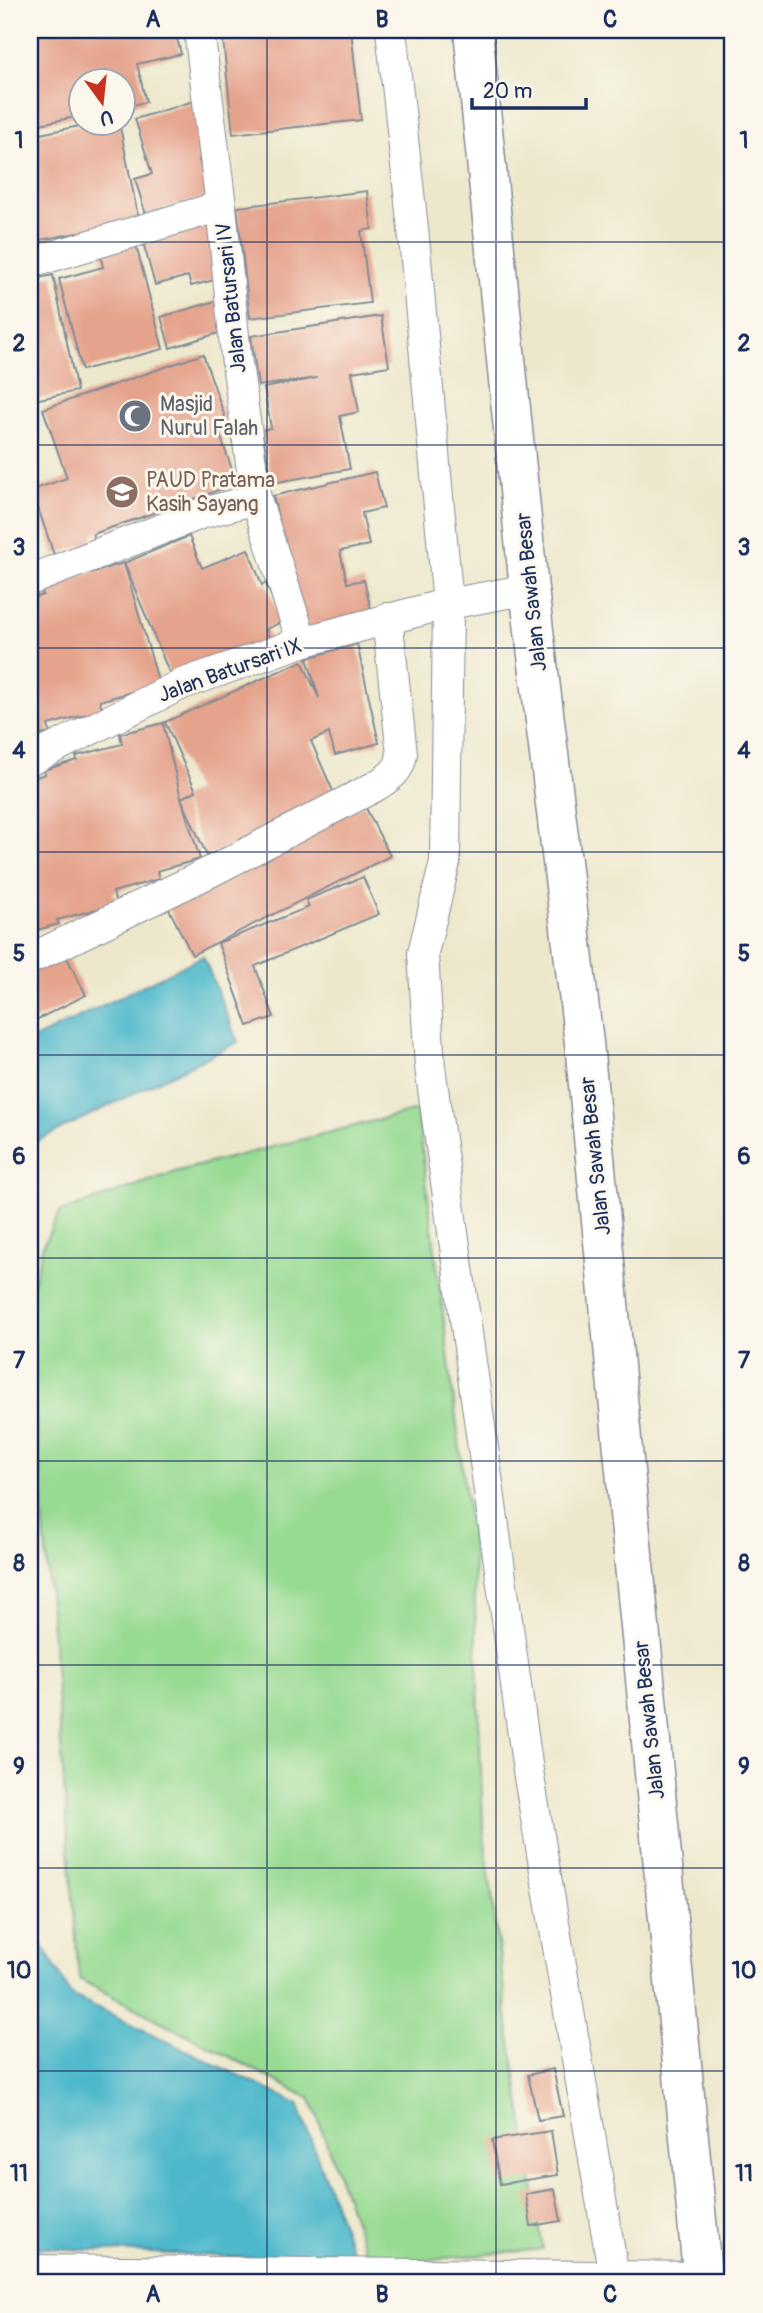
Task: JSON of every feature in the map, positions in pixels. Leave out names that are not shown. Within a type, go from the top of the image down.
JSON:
[{"type":"street","name":"Jalan Batursari IV","points":[[200,30],[236,356],[256,499],[302,642]]},
{"type":"street","points":[[391,30],[415,252],[443,605],[445,862],[423,953],[430,1066],[528,1771],[613,2280]]},
{"type":"street","name":"Jalan Sawah Besar","points":[[473,30],[529,589],[584,1043],[703,2280]]},
{"type":"street","points":[[30,263],[221,206]]},
{"type":"street","points":[[30,580],[203,513],[256,499]]},
{"type":"street","points":[[443,605],[529,589]]},
{"type":"street","name":"Jalan Batursari IX","points":[[30,760],[182,684],[302,642],[443,605]]},
{"type":"street","points":[[30,959],[212,871],[376,786],[396,772],[401,764],[402,754],[393,617]]},
{"type":"street","points":[[30,2270],[703,2280]]},
{"type":"green space","points":[[417,1110],[473,1551],[483,1826],[509,2032],[543,2249],[370,2265],[311,2099],[79,1979],[30,1370],[30,1296],[43,1245],[60,1212],[178,1171]]},
{"type":"water","points":[[203,956],[238,1042],[35,1142],[30,1149],[30,1041]]},
{"type":"water","points":[[30,1909],[43,1946],[71,1995],[298,2104],[356,2263],[30,2247]]},
{"type":"building","points":[[175,30],[181,54],[137,64],[146,102],[136,104],[136,66],[66,66],[66,119],[30,126],[30,32]]},
{"type":"building","points":[[222,30],[351,30],[361,120],[233,134]]},
{"type":"building","points":[[197,100],[214,155],[199,160],[210,196],[146,215],[135,179],[152,174],[136,119]]},
{"type":"building","points":[[66,129],[66,136],[122,136],[139,221],[30,242],[30,145],[37,143],[35,135]]},
{"type":"building","points":[[367,191],[372,229],[361,231],[370,303],[250,318],[237,207]]},
{"type":"building","points":[[211,223],[226,277],[191,286],[188,276],[155,285],[143,242]]},
{"type":"building","points":[[135,241],[163,349],[82,370],[59,279],[103,267],[100,251]]},
{"type":"building","points":[[53,275],[77,391],[30,401],[30,280]]},
{"type":"building","points":[[216,301],[225,331],[170,348],[161,317]]},
{"type":"building","points":[[381,316],[389,366],[352,372],[359,412],[340,416],[350,469],[272,483],[262,430],[271,428],[264,388],[317,378],[258,386],[251,336]]},
{"type":"building","points":[[203,354],[227,423],[217,426],[237,484],[93,534],[95,541],[54,555],[32,490],[67,478],[43,409]]},
{"type":"building","points":[[375,472],[384,508],[362,513],[369,545],[340,551],[347,583],[364,580],[372,615],[304,630],[273,496]]},
{"type":"building","points":[[189,536],[202,568],[248,549],[262,585],[266,583],[282,622],[266,629],[271,642],[173,682],[124,563]]},
{"type":"building","points":[[124,563],[159,684],[100,701],[102,710],[48,725],[50,733],[30,738],[30,599],[43,595],[41,588]]},
{"type":"building","points":[[357,644],[379,743],[335,755],[329,733],[311,741],[336,798],[207,856],[181,798],[196,791],[165,722],[302,661],[319,698],[307,658]]},
{"type":"building","points":[[163,723],[181,798],[200,859],[157,871],[159,879],[113,892],[116,904],[57,920],[59,924],[30,932],[30,779],[45,774],[44,770],[77,760],[76,756],[122,744],[120,734]]},
{"type":"building","points":[[364,804],[390,856],[192,955],[166,903]]},
{"type":"building","points":[[363,877],[379,914],[255,966],[274,1017],[248,1026],[218,943],[309,907],[306,900]]},
{"type":"building","points":[[65,954],[86,995],[30,1023],[30,972]]},
{"type":"building","points":[[553,2069],[563,2116],[538,2120],[528,2075]]},
{"type":"building","points":[[551,2131],[558,2175],[500,2184],[492,2140]]},
{"type":"building","points":[[555,2189],[561,2221],[531,2226],[526,2194]]},
{"type":"place","name":"Masjid Nurul Falah","points":[[135,416]]},
{"type":"place","name":"PAUD Pratama Kasih Sayang","points":[[122,492]]}]
